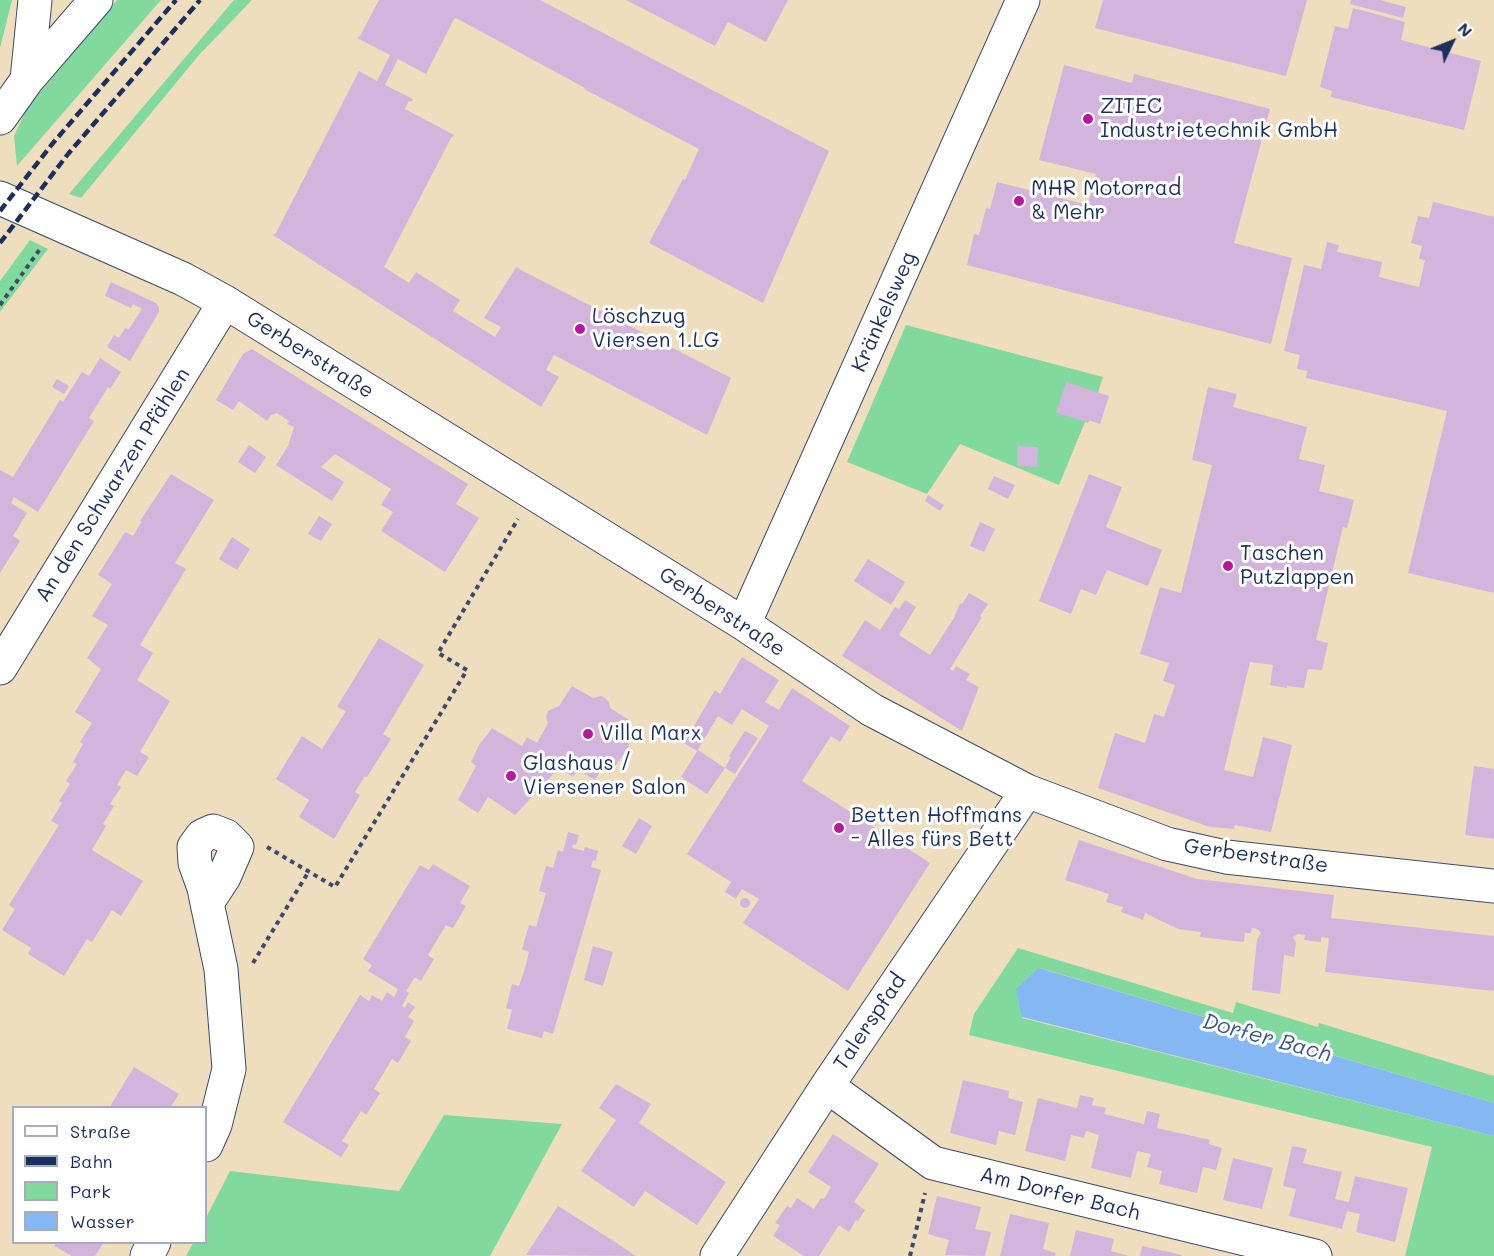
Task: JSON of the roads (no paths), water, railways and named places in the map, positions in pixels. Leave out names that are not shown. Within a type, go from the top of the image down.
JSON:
[{"type":"street","points":[[27,80],[35,0]]},
{"type":"street","points":[[0,118],[27,80],[96,0]]},
{"type":"street","name":"Kränkelsweg","points":[[744,624],[1023,0]]},
{"type":"street","name":"Gerberstraße","points":[[0,198],[183,279],[225,303],[744,624],[872,710],[1027,790],[1167,844],[1226,857],[1494,886]]},
{"type":"street","name":"An den Schwarzen Pfählen","points":[[0,668],[225,303]]},
{"type":"street","name":"Talerspfad","points":[[717,1256],[827,1086],[1027,790]]},
{"type":"street","points":[[207,1143],[215,1125],[229,1069],[221,969],[204,888],[195,863],[194,847],[202,836],[213,831],[226,836],[232,842]]},
{"type":"street","name":"Am Dorfer Bach","points":[[827,1086],[933,1163],[1315,1256]]},
{"type":"water","name":"Dorfer Bach","points":[[1039,968],[1494,1103],[1494,1136],[1022,1017],[1016,989]]},
{"type":"railway","points":[[0,211],[53,143],[176,0]]},
{"type":"railway","points":[[0,243],[68,154],[200,0]]},
{"type":"place","name":"ZITEC Industrietechnik GmbH","points":[[1088,119]]},
{"type":"place","name":"MHR Motorrad & Mehr","points":[[1019,201]]},
{"type":"place","name":"Löschzug Viersen 1.LG","points":[[580,329]]},
{"type":"place","name":"Taschen Putzlappen","points":[[1228,566]]},
{"type":"place","name":"Villa Marx","points":[[588,734]]},
{"type":"place","name":"Glashaus / Viersener Salon","points":[[511,776]]},
{"type":"place","name":"Betten Hoffmans - Alles fürs Bett","points":[[839,828]]}]
